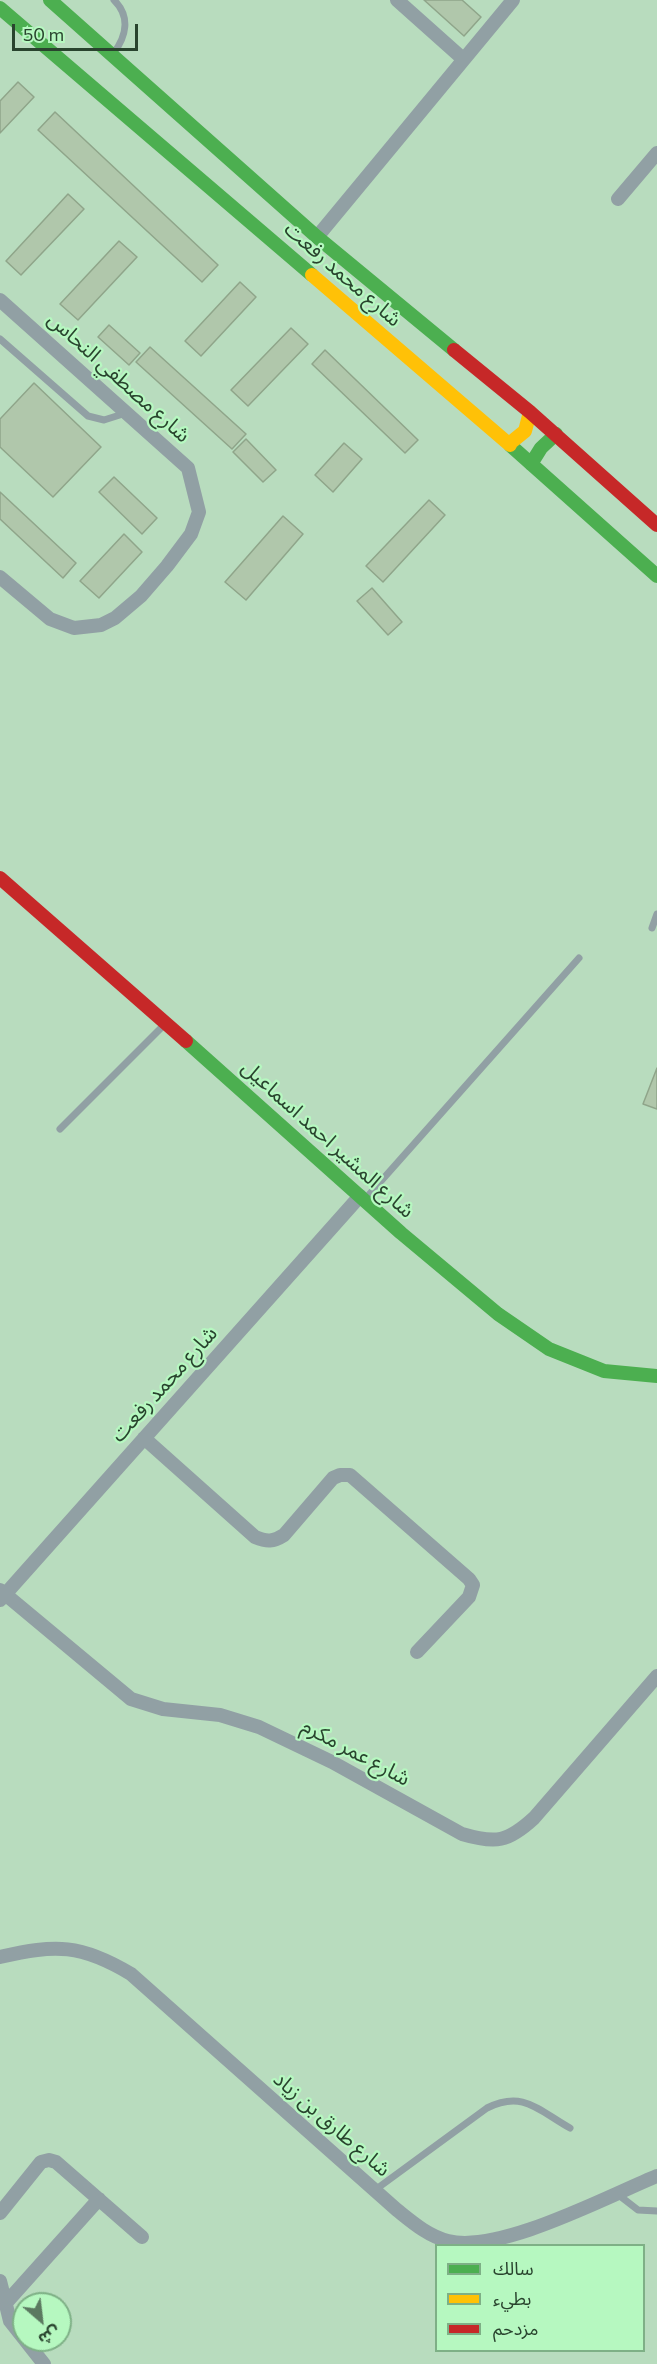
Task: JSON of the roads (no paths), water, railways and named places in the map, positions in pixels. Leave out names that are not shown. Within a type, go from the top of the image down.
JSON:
[{"type":"street","name":"شارع محمد رفعت","points":[[50,0],[317,237],[556,434],[657,525]]},
{"type":"street","points":[[397,0],[462,58]]},
{"type":"street","points":[[317,237],[462,58],[513,0]]},
{"type":"street","name":"شارع محمد رفعت","points":[[0,8],[509,444],[657,576]]},
{"type":"street","points":[[618,199],[657,153]]},
{"type":"street","name":"شارع مصطفي النحاس","points":[[0,300],[188,468],[195,488],[199,512],[191,534],[141,596],[115,618],[87,628],[74,628],[50,619],[0,577]]},
{"type":"street","points":[[509,444],[525,431],[530,412]]},
{"type":"street","points":[[531,464],[541,448],[556,434]]},
{"type":"street","name":"شارع المشير احمد اسماعيل","points":[[0,878],[498,1314],[549,1349],[604,1371],[657,1376]]},
{"type":"street","name":"شارع محمد رفعت","points":[[2,1595],[362,1197]]},
{"type":"street","points":[[144,1438],[255,1537],[265,1541],[273,1541],[284,1535],[333,1478],[350,1475],[469,1579],[473,1585],[469,1597],[417,1652]]},
{"type":"street","name":"شارع عمر مكرم","points":[[2,1595],[131,1699],[163,1709],[220,1715],[259,1727],[332,1762],[462,1834],[494,1841],[510,1838],[527,1825],[657,1676]]},
{"type":"street","name":"شارع طارق بن زياد","points":[[0,1957],[38,1948],[70,1949],[102,1957],[131,1974],[417,2226],[447,2241],[479,2244],[518,2234],[657,2176]]},
{"type":"street","points":[[0,2213],[41,2162],[49,2160],[99,2199],[142,2237]]},
{"type":"street","points":[[5,2304],[99,2199]]},
{"type":"street","points":[[0,2281],[10,2321],[44,2364]]},
{"type":"lane","points":[[111,56],[123,42],[125,32],[122,12],[114,0]]},
{"type":"lane","points":[[0,339],[88,416],[104,420],[128,413]]},
{"type":"lane","points":[[652,928],[657,915]]},
{"type":"lane","points":[[362,1197],[579,958]]},
{"type":"lane","points":[[60,1129],[165,1023]]},
{"type":"lane","points":[[375,2190],[487,2108],[502,2100],[519,2099],[570,2128]]},
{"type":"lane","points":[[616,2193],[638,2210],[657,2211]]}]
